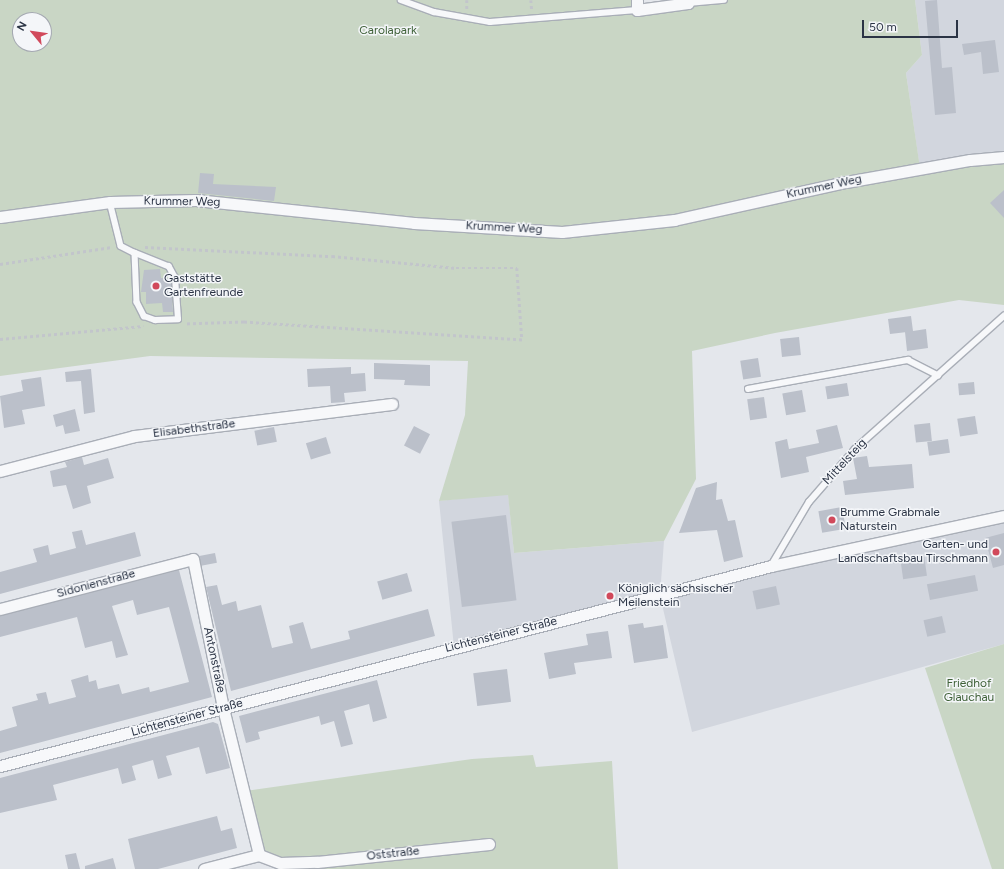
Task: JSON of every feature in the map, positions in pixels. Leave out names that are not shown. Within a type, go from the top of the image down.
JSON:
[{"type":"street","points":[[637,5],[688,2]]},
{"type":"street","name":"Krummer Weg","points":[[0,218],[110,202],[196,200],[414,223],[562,232],[674,220],[846,182],[970,160],[1004,157]]},
{"type":"street","name":"Elisabethstraße","points":[[0,471],[134,436],[392,404]]},
{"type":"street","name":"Lichtensteiner Straße","points":[[0,766],[771,566],[1004,516]]},
{"type":"street","name":"Sidonienstraße","points":[[0,609],[193,559]]},
{"type":"street","name":"Antonstraße","points":[[193,559],[223,708],[259,855]]},
{"type":"street","name":"Oststraße","points":[[259,855],[280,863],[317,862],[489,844]]},
{"type":"street","points":[[204,869],[259,855]]},
{"type":"lane","points":[[401,0],[434,12],[490,22],[637,5]]},
{"type":"lane","points":[[688,2],[724,0]]},
{"type":"lane","points":[[110,202],[121,246],[169,267],[175,278],[178,319],[155,320],[144,316],[137,302],[135,253]]},
{"type":"lane","name":"Mittelsteig","points":[[771,566],[809,502],[855,449],[1004,316]]},
{"type":"lane","points":[[748,389],[908,360],[938,374]]},
{"type":"path","points":[[467,0],[467,12]]},
{"type":"path","points":[[531,0],[532,12]]},
{"type":"path","points":[[0,264],[121,246],[332,256],[456,268],[517,268],[522,340],[244,322],[181,324]]},
{"type":"path","points":[[0,339],[150,325]]},
{"type":"shaded area","points":[[915,0],[1004,0],[1004,157],[920,169],[906,73],[922,55]]},
{"type":"shaded area","points":[[508,493],[514,553],[664,541],[660,595],[1004,516],[1004,644],[692,732],[660,596],[454,647],[439,501]]},
{"type":"green space","name":"Carolapark","points":[[0,0],[635,0],[636,13],[723,0],[915,0],[922,55],[906,73],[920,168],[1004,157],[1004,305],[959,300],[775,333],[692,351],[696,479],[664,541],[514,553],[508,495],[439,501],[465,415],[468,361],[150,356],[0,376]]},
{"type":"green space","name":"Friedhof Glauchau","points":[[1004,644],[1004,869],[992,869],[925,668]]},
{"type":"green space","points":[[533,755],[536,767],[612,761],[618,869],[281,869],[280,863],[259,855],[245,791],[472,759]]},
{"type":"building","points":[[937,0],[942,68],[952,67],[956,113],[935,115],[925,1]]},
{"type":"building","points":[[995,40],[999,72],[983,74],[981,52],[964,55],[962,44]]},
{"type":"building","points":[[200,173],[214,174],[213,184],[276,187],[274,201],[198,193]]},
{"type":"building","points":[[1004,190],[1004,218],[990,203]]},
{"type":"building","name":"Gaststätte Gartenfreunde","points":[[160,269],[161,278],[171,279],[173,312],[163,312],[162,303],[146,304],[146,292],[141,292],[144,270]]},
{"type":"building","points":[[911,316],[913,331],[926,329],[928,348],[907,351],[905,332],[890,334],[888,319]]},
{"type":"building","points":[[799,337],[801,355],[782,357],[780,339]]},
{"type":"building","points":[[758,358],[761,377],[743,380],[740,361]]},
{"type":"building","points":[[374,363],[430,365],[430,386],[404,385],[405,380],[374,379]]},
{"type":"building","points":[[351,367],[351,374],[365,373],[366,391],[344,393],[345,402],[331,403],[330,386],[308,387],[307,369]]},
{"type":"building","points":[[91,369],[95,412],[84,414],[81,381],[66,382],[65,372]]},
{"type":"building","points":[[41,377],[45,406],[22,410],[25,424],[4,428],[0,396],[23,391],[21,380]]},
{"type":"building","points":[[974,382],[975,394],[959,395],[958,383]]},
{"type":"building","points":[[847,383],[849,396],[827,399],[825,386]]},
{"type":"building","points":[[802,390],[806,412],[786,415],[782,393]]},
{"type":"building","points":[[764,397],[767,418],[750,420],[747,399]]},
{"type":"building","points":[[75,409],[80,431],[65,434],[63,425],[56,427],[53,415]]},
{"type":"building","points":[[975,416],[978,434],[960,437],[957,419]]},
{"type":"building","points":[[930,423],[932,441],[916,443],[914,425]]},
{"type":"building","points":[[837,425],[843,448],[806,457],[809,472],[781,478],[775,442],[787,439],[789,449],[819,443],[816,430]]},
{"type":"building","points":[[414,426],[430,434],[420,454],[404,446]]},
{"type":"building","points":[[274,427],[277,442],[257,446],[254,431]]},
{"type":"building","points":[[326,437],[331,453],[311,459],[306,443]]},
{"type":"building","points":[[948,439],[950,453],[929,456],[927,442]]},
{"type":"building","points":[[867,456],[869,467],[912,464],[914,488],[845,495],[843,481],[857,479],[853,458]]},
{"type":"building","points":[[82,457],[84,465],[108,458],[114,478],[87,486],[91,503],[73,509],[66,485],[53,487],[50,471],[67,467],[65,462]]},
{"type":"building","points":[[717,482],[716,500],[722,499],[728,521],[735,520],[743,557],[724,562],[717,530],[679,533],[696,488]]},
{"type":"building","name":"Brumme Grabmale Naturstein","points":[[842,507],[846,529],[822,533],[818,511]]},
{"type":"building","points":[[506,515],[516,600],[462,607],[451,522]]},
{"type":"building","points":[[82,530],[86,545],[135,532],[141,556],[0,594],[0,572],[37,562],[33,549],[48,545],[50,555],[76,548],[72,532]]},
{"type":"building","name":"Garten- und Landschaftsbau Tirschmann","points":[[1004,533],[1004,565],[993,568],[985,538]]},
{"type":"building","points":[[215,553],[217,563],[201,566],[199,556]]},
{"type":"building","points":[[924,555],[927,576],[903,579],[900,558]]},
{"type":"building","points":[[179,570],[212,697],[0,753],[0,731],[17,726],[12,707],[38,700],[36,694],[46,692],[49,704],[76,697],[71,680],[88,675],[89,682],[96,680],[98,689],[119,684],[122,694],[149,687],[150,692],[189,682],[169,607],[137,615],[133,600],[112,606],[128,655],[116,658],[112,641],[85,648],[77,617],[0,637],[0,616]]},
{"type":"building","points":[[407,573],[412,591],[382,600],[377,582]]},
{"type":"building","points":[[975,575],[978,591],[930,600],[927,584]]},
{"type":"building","points":[[217,585],[222,605],[236,601],[238,611],[261,605],[272,648],[293,643],[289,626],[303,622],[311,649],[350,639],[348,631],[428,609],[435,636],[231,691],[206,587]]},
{"type":"building","points":[[776,586],[780,605],[756,610],[753,591]]},
{"type":"building","points":[[942,616],[946,633],[927,637],[923,620]]},
{"type":"building","points":[[643,623],[644,628],[663,625],[668,658],[634,663],[628,625]]},
{"type":"building","points":[[608,631],[612,658],[574,663],[576,674],[549,679],[544,653],[588,645],[586,634]]},
{"type":"building","points":[[507,669],[511,702],[477,706],[473,673]]},
{"type":"building","points":[[377,680],[387,718],[373,722],[369,704],[344,711],[353,744],[341,747],[334,721],[321,725],[319,716],[258,732],[260,739],[246,743],[239,716]]},
{"type":"building","points":[[213,722],[218,724],[230,768],[206,774],[199,747],[166,756],[172,775],[158,779],[153,760],[132,766],[136,780],[122,784],[118,768],[53,785],[57,800],[0,813],[0,778]]},
{"type":"building","points":[[217,816],[221,831],[232,828],[237,848],[158,869],[135,869],[128,839]]},
{"type":"building","points":[[76,853],[80,869],[68,869],[65,855]]},
{"type":"building","points":[[113,858],[116,869],[85,869],[85,866]]},
{"type":"place","name":"Gaststätte Gartenfreunde","points":[[156,286]]},
{"type":"place","name":"Brumme Grabmale Naturstein","points":[[832,520]]},
{"type":"place","name":"Garten- und Landschaftsbau Tirschmann","points":[[996,552]]},
{"type":"place","name":"Königlich sächsischer Meilenstein","points":[[610,596]]}]
